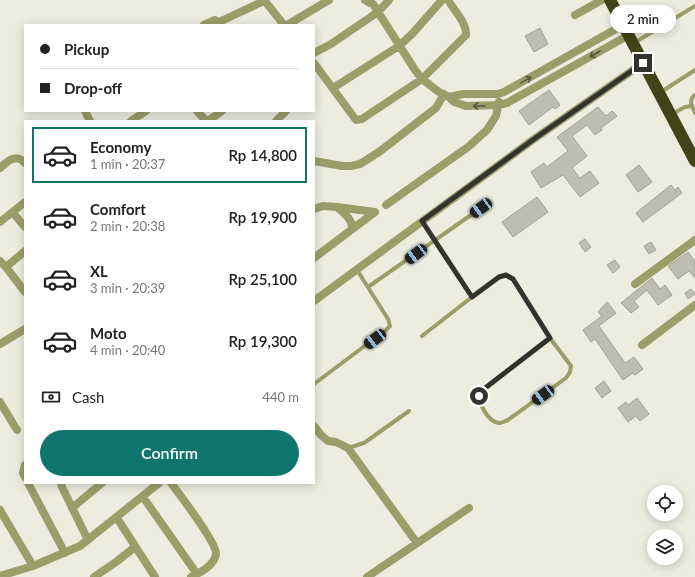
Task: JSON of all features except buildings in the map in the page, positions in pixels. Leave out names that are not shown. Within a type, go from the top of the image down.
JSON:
[{"type":"highway","points":[[610,0],[695,161]]},
{"type":"street","points":[[289,24],[329,0]]},
{"type":"street","points":[[365,0],[370,3],[373,2],[399,46],[422,79],[454,102],[466,106],[499,105],[507,103],[629,34]]},
{"type":"street","points":[[315,52],[331,44],[378,12],[389,0]]},
{"type":"street","points":[[333,88],[399,46],[412,34],[442,0]]},
{"type":"street","points":[[315,64],[356,120],[359,120],[422,79],[466,34],[464,25],[448,0]]},
{"type":"street","points":[[575,15],[602,0]]},
{"type":"street","points":[[206,24],[215,20],[220,24],[264,1],[283,24]]},
{"type":"street","points":[[315,161],[342,166],[360,164],[379,152],[436,108],[446,95],[498,94],[504,92],[548,67],[629,34]]},
{"type":"street","points":[[315,300],[534,139],[643,63]]},
{"type":"street","points":[[548,67],[553,78]]},
{"type":"street","points":[[386,205],[468,147],[487,130],[494,120],[499,105],[498,94]]},
{"type":"street","points":[[198,112],[206,120]]},
{"type":"street","points":[[208,120],[220,112]]},
{"type":"street","points":[[277,120],[285,112]]},
{"type":"street","points":[[133,120],[142,114]]},
{"type":"street","points":[[0,168],[13,158],[17,158],[24,162]]},
{"type":"street","points":[[0,222],[24,203]]},
{"type":"street","points":[[315,209],[323,206],[375,212],[315,257]]},
{"type":"street","points":[[337,207],[350,220],[353,225],[352,230]]},
{"type":"street","points":[[13,213],[24,227]]},
{"type":"street","points":[[635,284],[695,240]]},
{"type":"street","points":[[24,252],[3,264],[24,291]]},
{"type":"street","points":[[642,345],[695,305]]},
{"type":"street","points":[[0,344],[24,330]]},
{"type":"street","points":[[0,402],[16,430]]},
{"type":"street","points":[[315,427],[328,441],[336,442],[348,448],[417,543]]},
{"type":"street","points":[[29,484],[65,553]]},
{"type":"street","points":[[61,484],[88,540]]},
{"type":"street","points":[[72,508],[101,484]]},
{"type":"street","points":[[0,576],[33,566],[80,546],[158,484]]},
{"type":"street","points":[[142,497],[194,576],[210,566],[215,557],[215,551],[207,535],[172,484]]},
{"type":"street","points":[[367,577],[469,508]]},
{"type":"street","points":[[0,510],[33,566]]},
{"type":"street","points":[[117,518],[155,577]]},
{"type":"street","points":[[99,576],[135,547]]},
{"type":"lane","points":[[629,34],[695,6]]},
{"type":"lane","points":[[659,93],[695,70]]},
{"type":"lane","points":[[695,94],[690,102],[695,113]]},
{"type":"lane","points":[[670,114],[685,106],[691,106]]},
{"type":"lane","points":[[368,287],[481,208]]},
{"type":"lane","points":[[422,221],[472,297]]},
{"type":"lane","points":[[315,383],[390,326],[388,319],[357,270]]},
{"type":"lane","points":[[422,336],[499,277],[506,275],[513,279],[550,338],[571,366],[570,372],[566,378],[508,420],[501,423],[494,422],[487,414],[480,403],[480,392],[550,338]]},
{"type":"lane","points":[[348,448],[364,443],[409,410]]},
{"type":"route","points":[[479,396],[480,392],[550,338],[513,279],[506,275],[499,277],[472,297],[422,221],[534,139],[643,63]]}]
